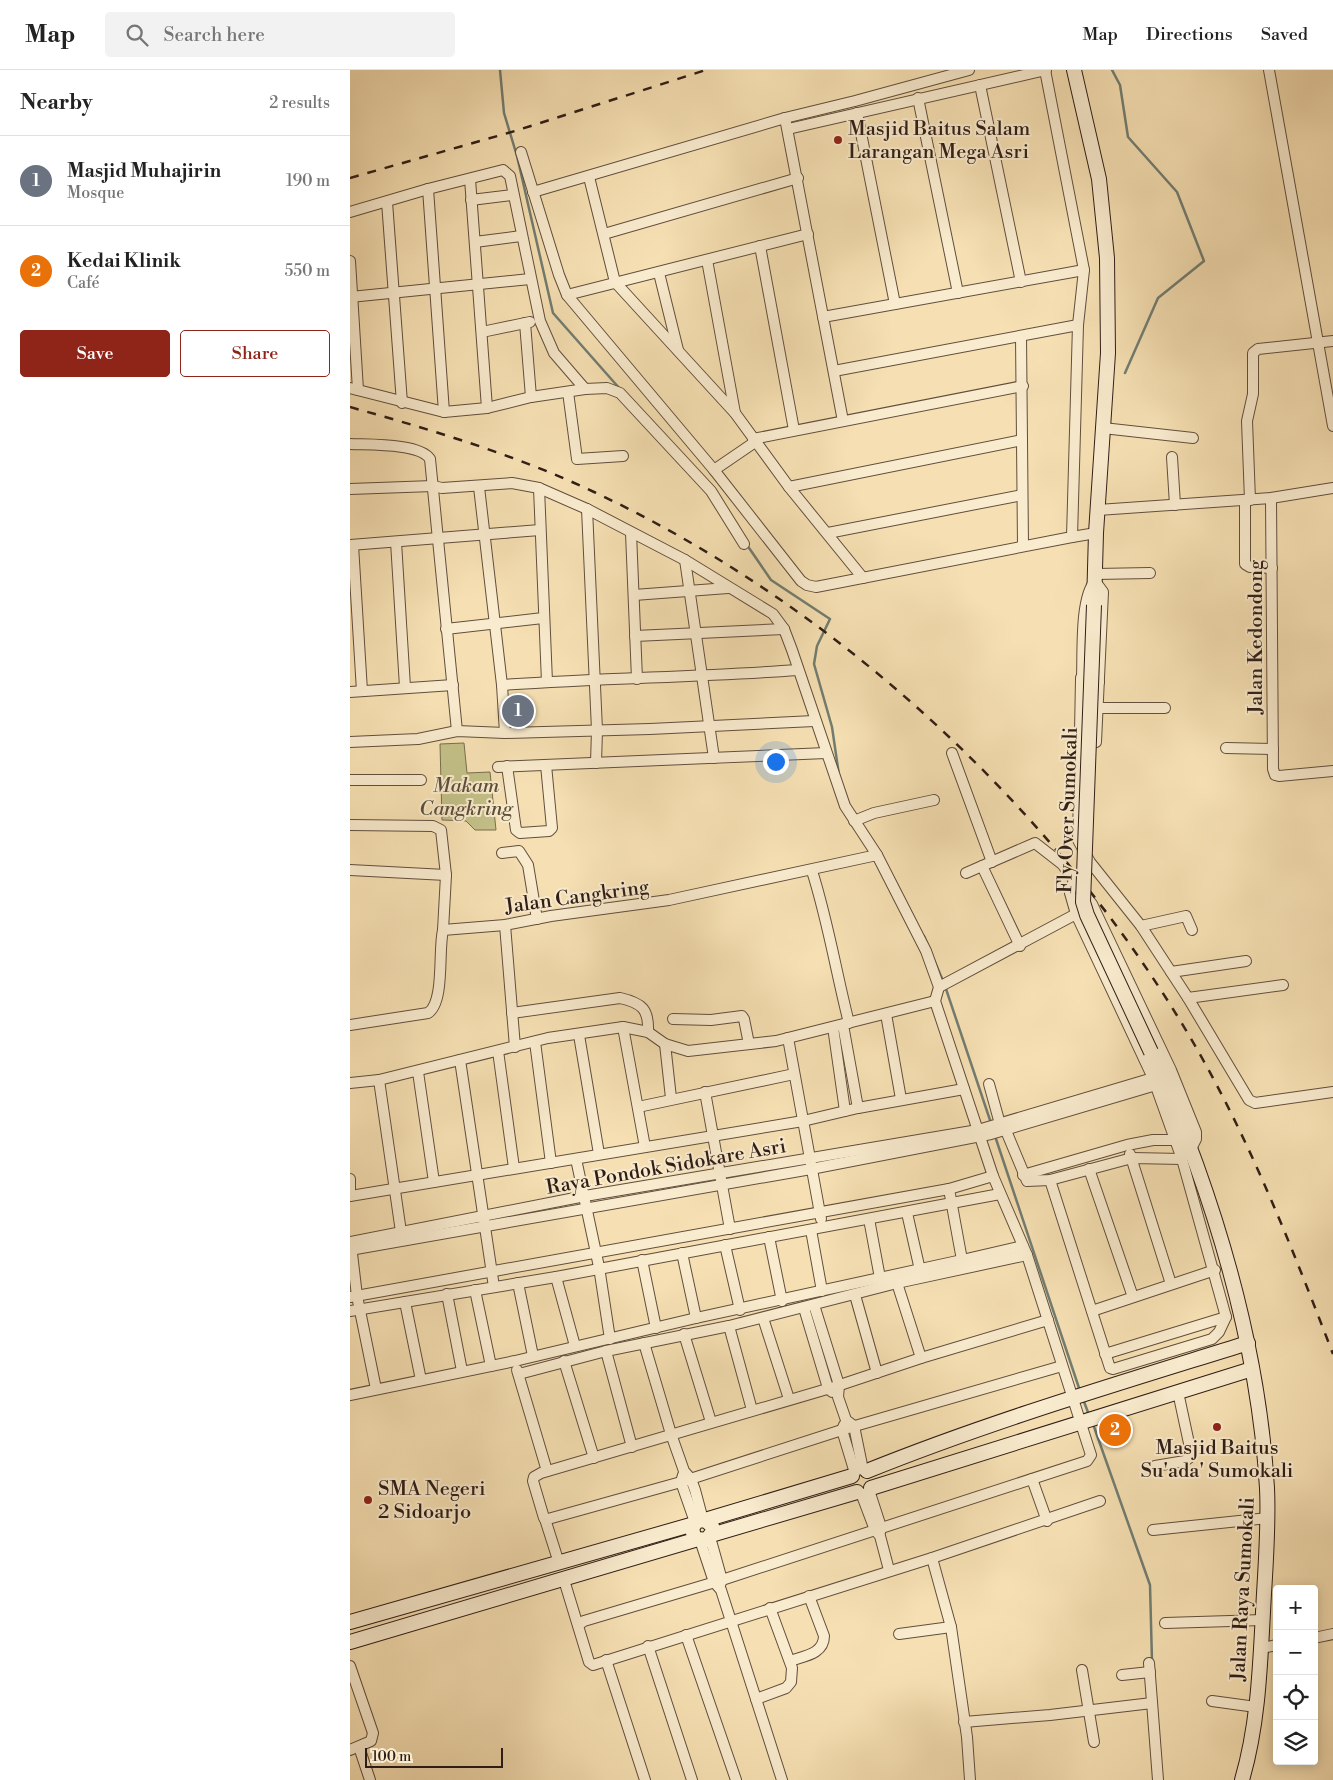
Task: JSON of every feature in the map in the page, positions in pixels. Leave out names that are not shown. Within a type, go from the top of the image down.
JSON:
[{"type":"main road","name":"Fly Over Sumokali","points":[[1074,70],[1099,179],[1108,258],[1108,353],[1096,533],[1083,902],[1185,1140],[1215,1219],[1229,1308]]},
{"type":"main road","name":"Jalan Raya Sumokali","points":[[1229,1308],[1248,1343],[1264,1461],[1268,1518],[1262,1648],[1256,1707],[1248,1758],[1242,1780]]},
{"type":"main road","points":[[350,1622],[559,1563],[859,1473],[1082,1394],[1248,1343]]},
{"type":"main road","points":[[350,1642],[864,1491],[1252,1369]]},
{"type":"main road","points":[[859,1473],[873,1479],[864,1491]]},
{"type":"main road","points":[[859,1473],[851,1485],[864,1491]]},
{"type":"main road","points":[[699,1521],[692,1533],[705,1538]]},
{"type":"main road","points":[[420,1602],[426,1620]]},
{"type":"street","points":[[534,192],[785,118],[855,102],[969,70]]},
{"type":"street","points":[[788,129],[1046,70],[1084,270],[1078,326],[1072,537]]},
{"type":"street","points":[[1269,70],[1333,426]]},
{"type":"street","points":[[953,74],[956,90]]},
{"type":"street","points":[[980,85],[1022,282]]},
{"type":"street","points":[[918,98],[958,293]]},
{"type":"street","points":[[857,113],[895,304]]},
{"type":"street","points":[[785,118],[843,421]]},
{"type":"street","points":[[521,152],[567,295],[714,470],[801,581],[807,585],[816,587],[1096,533]]},
{"type":"street","points":[[350,212],[428,189],[503,170],[510,176],[512,195],[540,321],[554,353],[585,389]]},
{"type":"street","points":[[589,177],[615,282],[735,413],[789,487],[863,578]]},
{"type":"street","points":[[604,234],[798,178]]},
{"type":"street","points":[[470,179],[470,200],[475,242],[487,408]]},
{"type":"street","points":[[428,189],[444,412]]},
{"type":"street","points":[[470,200],[512,195]]},
{"type":"street","points":[[387,202],[402,403]]},
{"type":"street","points":[[567,295],[808,234]]},
{"type":"street","points":[[475,242],[521,236]]},
{"type":"street","points":[[760,246],[794,430]]},
{"type":"street","points":[[707,260],[735,413]]},
{"type":"street","points":[[350,261],[354,389],[402,403],[444,412],[487,408],[531,397],[585,389],[607,388],[620,393],[711,491],[744,544]]},
{"type":"street","points":[[824,317],[1084,270]]},
{"type":"street","points":[[659,273],[678,351]]},
{"type":"street","points":[[351,297],[436,290],[530,279]]},
{"type":"street","points":[[482,332],[540,321]]},
{"type":"street","points":[[525,323],[531,397]]},
{"type":"street","points":[[834,371],[1078,326]]},
{"type":"street","points":[[1021,336],[1023,386],[1023,546]]},
{"type":"street","points":[[1272,568],[1250,567],[1245,564],[1247,421],[1252,394],[1253,353],[1258,349],[1333,341]]},
{"type":"street","points":[[714,470],[754,440],[794,430],[1023,386]]},
{"type":"street","points":[[568,392],[577,459],[623,456]]},
{"type":"street","points":[[1103,428],[1193,438]]},
{"type":"street","points":[[789,487],[1022,440]]},
{"type":"street","points":[[350,444],[401,447],[425,454],[430,462],[436,489],[437,538],[457,731]]},
{"type":"street","points":[[1172,457],[1175,505]]},
{"type":"street","points":[[350,496],[365,492],[512,484],[540,488],[587,509],[685,560],[773,614],[784,630],[841,798],[859,819],[915,926],[940,986],[935,1001],[964,1089],[994,1129],[1027,1181],[1050,1180],[1132,1158],[1182,1159]]},
{"type":"street","points":[[479,487],[502,686],[505,733]]},
{"type":"street","points":[[540,488],[543,618],[547,682]]},
{"type":"street","points":[[1098,510],[1271,498],[1333,488]]},
{"type":"street","points":[[350,489],[365,492]]},
{"type":"street","points":[[828,533],[1022,495]]},
{"type":"street","name":"Jalan Kedondong","points":[[1271,498],[1272,770],[1275,775],[1279,776],[1333,771]]},
{"type":"street","points":[[587,509],[597,730],[596,763]]},
{"type":"street","points":[[362,691],[351,545],[540,530]]},
{"type":"street","points":[[631,533],[636,679]]},
{"type":"street","points":[[396,542],[405,687]]},
{"type":"street","points":[[685,560],[714,758]]},
{"type":"street","points":[[1095,577],[1150,573]]},
{"type":"street","points":[[1095,577],[1089,588],[1086,606],[1082,677],[1078,840],[1090,862],[1141,926],[1188,998],[1251,1102],[1333,1092]]},
{"type":"street","points":[[1090,862],[1088,838],[1098,708],[1103,592],[1095,577]]},
{"type":"street","points":[[634,595],[728,588]]},
{"type":"street","points":[[446,629],[543,618]]},
{"type":"street","points":[[635,636],[696,632],[784,630]]},
{"type":"street","points":[[502,686],[594,679],[702,677],[798,670]]},
{"type":"street","points":[[1082,677],[1094,676],[1099,682]]},
{"type":"street","points":[[350,692],[453,685]]},
{"type":"street","points":[[1098,708],[1165,708]]},
{"type":"street","points":[[350,735],[418,739],[430,735],[457,731],[505,733],[709,727],[814,721]]},
{"type":"street","points":[[350,742],[374,737]]},
{"type":"street","points":[[1226,748],[1273,749]]},
{"type":"street","points":[[952,753],[987,864],[1020,946]]},
{"type":"street","points":[[546,765],[552,828],[549,831],[520,833],[516,830],[502,766],[826,754]]},
{"type":"street","points":[[350,780],[421,780]]},
{"type":"street","points":[[859,819],[934,800]]},
{"type":"street","points":[[350,825],[433,826],[439,828],[442,833],[446,875],[439,986],[436,1002],[432,1010],[350,1025]]},
{"type":"street","points":[[966,873],[1035,843],[1062,864],[1092,904],[1171,1070],[1196,1132],[1196,1139],[1153,1140],[1127,1145],[1023,1175]]},
{"type":"street","points":[[502,853],[518,851],[528,866],[537,919]]},
{"type":"street","name":"Jalan Cangkring","points":[[443,930],[505,925],[669,900],[812,871],[877,855]]},
{"type":"street","points":[[350,870],[446,875]]},
{"type":"street","points":[[812,871],[825,910],[842,1025],[858,1108]]},
{"type":"street","points":[[1050,1180],[1110,1368],[1113,1370],[1212,1339],[1217,1335],[1229,1308],[1215,1270],[1182,1159],[1185,1140],[1154,1082],[1076,914],[1070,893],[1074,880]]},
{"type":"street","points":[[940,986],[1020,946],[1076,914]]},
{"type":"street","points":[[1141,926],[1186,916],[1192,930]]},
{"type":"street","points":[[505,925],[515,1047]]},
{"type":"street","points":[[1171,972],[1246,961]]},
{"type":"street","points":[[1188,998],[1283,985]]},
{"type":"street","points":[[512,1013],[620,998],[633,1001],[645,1010],[648,1016],[648,1032]]},
{"type":"street","points":[[350,1083],[379,1080],[418,1072],[535,1042],[623,1027],[648,1032],[665,1044],[688,1051],[788,1038],[935,1001]]},
{"type":"street","points":[[886,1014],[901,1099]]},
{"type":"street","points":[[673,1019],[711,1020],[742,1016],[749,1044]]},
{"type":"street","points":[[842,1025],[839,1065],[845,1111]]},
{"type":"street","points":[[623,1027],[645,1147]]},
{"type":"street","points":[[579,1035],[598,1154]]},
{"type":"street","points":[[788,1038],[823,1227]]},
{"type":"street","points":[[535,1042],[551,1163]]},
{"type":"street","points":[[665,1044],[671,1098]]},
{"type":"street","points":[[498,1051],[514,1168]]},
{"type":"street","points":[[460,1060],[475,1174],[494,1287]]},
{"type":"street","points":[[839,1065],[850,1063]]},
{"type":"street","points":[[418,1072],[434,1182]]},
{"type":"street","points":[[638,1107],[671,1098],[794,1074]]},
{"type":"street","points":[[379,1080],[393,1190],[401,1232]]},
{"type":"street","name":"Raya Pondok Sidokare Asri","points":[[350,1246],[401,1232],[484,1222],[585,1196],[720,1173],[810,1164],[994,1129],[1154,1082]]},
{"type":"street","points":[[578,1625],[584,1621],[637,1604],[719,1583],[1088,1461],[1091,1455],[1091,1420],[1082,1394],[1062,1366],[1025,1251],[993,1176],[994,1129],[988,1084]]},
{"type":"street","points":[[350,1179],[350,1196],[393,1190],[475,1174],[803,1122],[901,1099],[964,1089]]},
{"type":"street","points":[[705,1092],[730,1229]]},
{"type":"street","points":[[1127,1145],[1171,1284]]},
{"type":"street","points":[[576,1159],[600,1267],[610,1339]]},
{"type":"street","points":[[350,1246],[484,1222],[587,1208],[722,1184],[810,1164]]},
{"type":"street","points":[[1090,1169],[1133,1297]]},
{"type":"street","points":[[354,1296],[949,1189],[993,1176]]},
{"type":"street","points":[[949,1189],[962,1260]]},
{"type":"street","points":[[355,1310],[556,1277],[682,1252],[952,1205],[1000,1194]]},
{"type":"street","points":[[908,1213],[920,1270]]},
{"type":"street","points":[[869,1220],[880,1278]]},
{"type":"street","points":[[811,1230],[822,1291]]},
{"type":"street","points":[[350,1237],[355,1310],[376,1389]]},
{"type":"street","points":[[768,1237],[782,1301]]},
{"type":"street","points":[[725,1245],[740,1310]]},
{"type":"street","points":[[350,1395],[515,1361],[696,1318],[782,1301],[962,1260],[1025,1251]]},
{"type":"street","points":[[518,1374],[606,1350],[729,1326],[809,1307],[1025,1251]]},
{"type":"street","points":[[682,1252],[696,1318]]},
{"type":"street","points":[[642,1260],[656,1328]]},
{"type":"street","points":[[1092,1310],[1215,1270]]},
{"type":"street","points":[[556,1277],[575,1346]]},
{"type":"street","points":[[518,1283],[533,1356]]},
{"type":"street","points":[[897,1283],[921,1358]]},
{"type":"street","points":[[475,1290],[491,1366]]},
{"type":"street","points":[[447,1294],[462,1371]]},
{"type":"street","points":[[855,1295],[877,1373]]},
{"type":"street","points":[[405,1302],[421,1380]]},
{"type":"street","points":[[809,1307],[839,1385],[838,1397],[859,1473]]},
{"type":"street","points":[[809,1307],[828,1388],[838,1397]]},
{"type":"street","points":[[1105,1354],[1229,1308]]},
{"type":"street","points":[[763,1318],[790,1400]]},
{"type":"street","points":[[559,1563],[533,1481],[536,1475],[790,1400],[1048,1320]]},
{"type":"street","points":[[729,1326],[752,1410]]},
{"type":"street","points":[[684,1334],[711,1422]]},
{"type":"street","points":[[644,1344],[699,1521]]},
{"type":"street","points":[[606,1350],[632,1447]]},
{"type":"street","points":[[515,1361],[547,1471]]},
{"type":"street","points":[[564,1361],[594,1458]]},
{"type":"street","points":[[545,1519],[685,1477],[847,1425],[1062,1366]]},
{"type":"street","points":[[1155,1466],[1185,1462],[1190,1458],[1190,1448],[1178,1392]]},
{"type":"street","points":[[1032,1478],[1047,1520]]},
{"type":"street","points":[[864,1491],[879,1531],[889,1570]]},
{"type":"street","points":[[564,1580],[591,1664],[932,1558],[1100,1501]]},
{"type":"street","points":[[1152,1530],[1268,1518]]},
{"type":"street","points":[[705,1538],[782,1780]]},
{"type":"street","points":[[932,1558],[951,1626],[970,1780]]},
{"type":"street","points":[[790,1661],[818,1651],[824,1642],[824,1636],[809,1596]]},
{"type":"street","points":[[756,1699],[786,1688],[792,1676],[790,1661],[770,1608]]},
{"type":"street","points":[[1165,1623],[1263,1620]]},
{"type":"street","points":[[899,1634],[951,1626]]},
{"type":"street","points":[[1318,1637],[1333,1634]]},
{"type":"street","points":[[686,1635],[736,1780]]},
{"type":"street","points":[[648,1646],[692,1780]]},
{"type":"street","points":[[1262,1648],[1273,1646]]},
{"type":"street","points":[[606,1660],[646,1780]]},
{"type":"street","points":[[350,1666],[354,1691],[373,1732],[371,1741],[354,1748],[370,1780]]},
{"type":"street","points":[[1122,1675],[1149,1667],[1158,1780]]},
{"type":"street","points":[[1082,1670],[1087,1711],[1094,1742]]},
{"type":"street","points":[[1212,1701],[1256,1707]]},
{"type":"street","points":[[964,1722],[1152,1703]]},
{"type":"green space","name":"Makam Cangkring","points":[[464,743],[467,773],[490,772],[496,830],[475,830],[466,821],[442,820],[440,744]]},
{"type":"waterway","points":[[500,70],[504,113],[517,156],[553,313],[620,389]]},
{"type":"waterway","points":[[1112,70],[1120,85],[1128,137],[1177,192],[1204,261],[1158,298],[1125,373]]},
{"type":"waterway","points":[[747,545],[771,580],[830,619],[817,646],[814,664],[832,727],[839,775]]},
{"type":"waterway","points":[[924,936],[943,981]]},
{"type":"waterway","points":[[945,986],[991,1123]]},
{"type":"waterway","points":[[995,1136],[1080,1391]]},
{"type":"waterway","points":[[1083,1399],[1089,1415]]},
{"type":"waterway","points":[[1093,1424],[1150,1585],[1152,1661]]},
{"type":"railway","points":[[350,178],[515,131],[706,70]]},
{"type":"railway","points":[[350,407],[443,434],[534,466],[594,492],[682,537],[767,590],[848,650],[925,715],[998,786],[1065,861],[1126,940],[1181,1022],[1226,1102],[1246,1143],[1300,1269],[1333,1354]]},
{"type":"place","name":"Masjid Baitus Salam Larangan Mega Asri","points":[[838,140]]},
{"type":"place","name":"Masjid Muhajirin","points":[[518,711]]},
{"type":"place","name":"Masjid Baitus Su'ada' Sumokali","points":[[1217,1427]]},
{"type":"place","name":"Kedai Klinik","points":[[1115,1430]]},
{"type":"place","name":"SMA Negeri 2 Sidoarjo","points":[[368,1500]]}]
